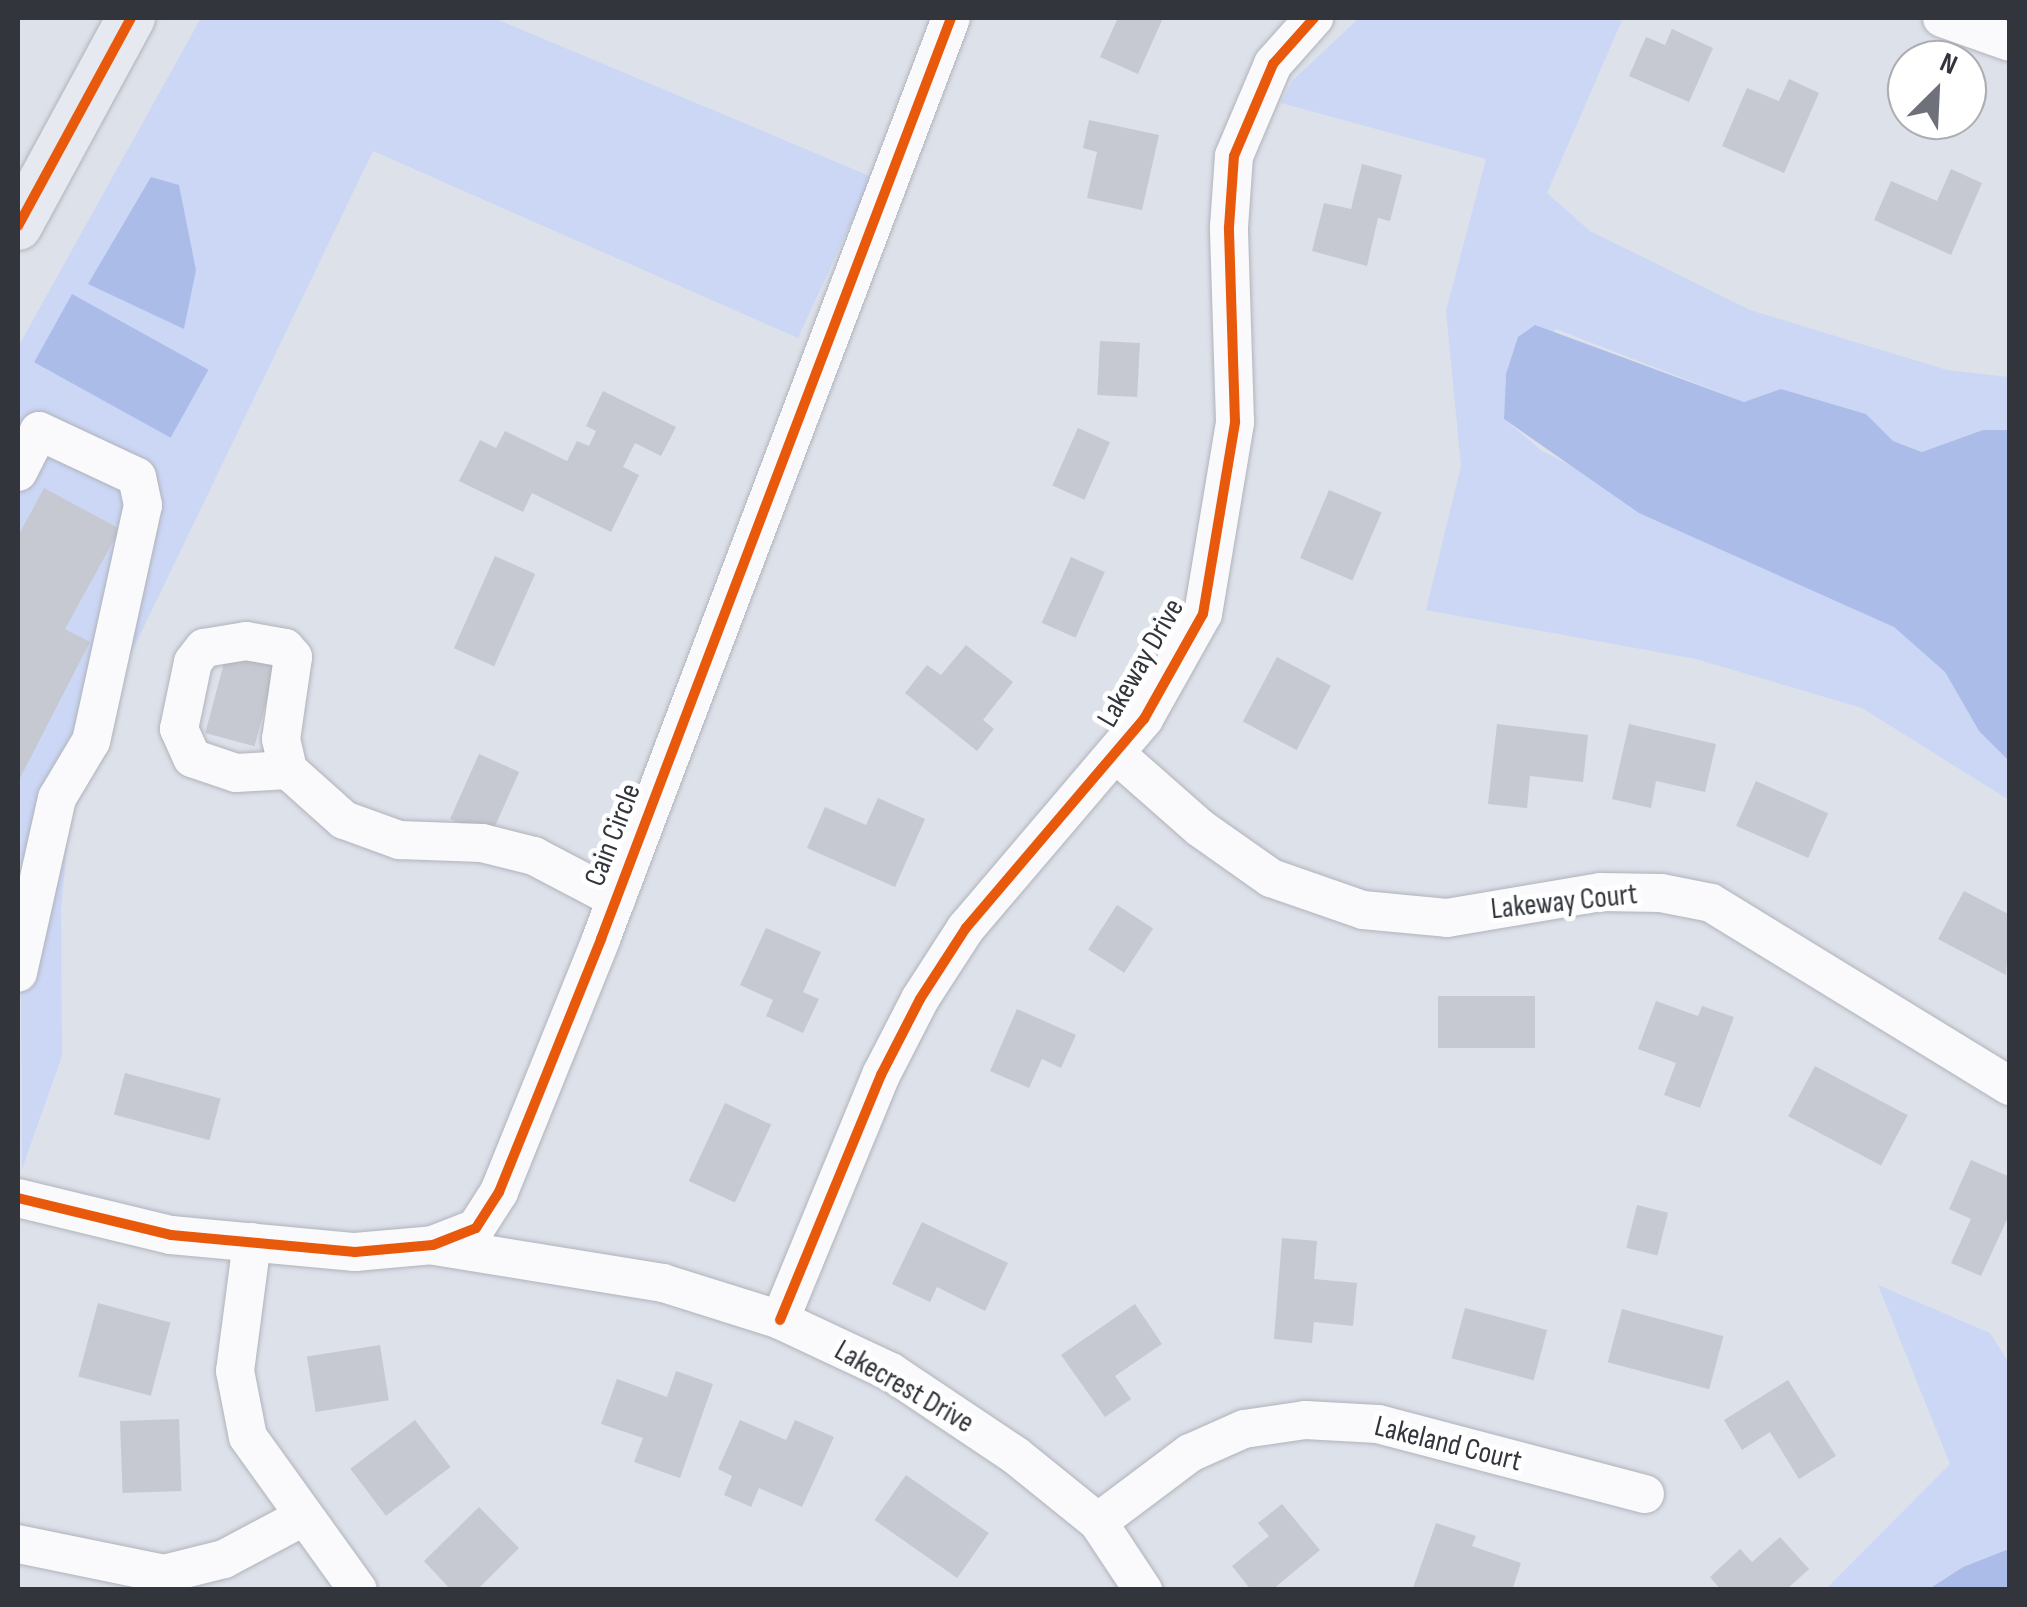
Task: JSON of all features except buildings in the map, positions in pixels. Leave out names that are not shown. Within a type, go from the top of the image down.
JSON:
[{"type":"main road","points":[[18,226],[132,18]]},
{"type":"street","name":"Cain Circle","points":[[18,1198],[171,1235],[355,1252],[432,1245],[476,1228],[499,1192],[616,898],[951,18]]},
{"type":"street","name":"Lakeway Drive","points":[[780,1320],[881,1075],[920,999],[966,928],[1144,719],[1203,614],[1236,422],[1229,227],[1234,156],[1274,64],[1314,18]]},
{"type":"street","points":[[1963,21],[2010,42]]},
{"type":"street","points":[[18,472],[39,431],[137,477],[143,505],[91,742],[56,798],[18,973]]},
{"type":"street","name":"Lakeway Court","points":[[1116,754],[1200,828],[1271,878],[1363,910],[1447,918],[1601,892],[1661,892],[1711,903],[2010,1086]]},
{"type":"street","points":[[288,770],[344,820],[370,832],[398,840],[504,847],[563,868],[616,898]]},
{"type":"street","points":[[252,1242],[234,1371],[248,1438],[358,1590]]},
{"type":"street","name":"Lakecrest Drive","points":[[432,1245],[663,1282],[780,1320],[891,1372],[1015,1454],[1098,1522],[1143,1590]]},
{"type":"street","name":"Lakeland Court","points":[[1098,1522],[1190,1453],[1244,1428],[1305,1420],[1378,1424],[1644,1494]]},
{"type":"street","points":[[18,1544],[164,1574],[224,1559],[302,1517]]},
{"type":"shaded area","points":[[201,18],[494,18],[872,177],[798,338],[373,151],[74,772],[61,909],[62,1056],[22,1169],[18,347]]},
{"type":"shaded area","points":[[1359,18],[1623,18],[1547,193],[1590,231],[1750,310],[1947,370],[2009,377],[2009,430],[1983,430],[1923,452],[1893,441],[1866,414],[1781,389],[1744,402],[1556,329],[1506,374],[1504,419],[1542,451],[1894,627],[1945,672],[1979,731],[2009,761],[2009,800],[1862,708],[1696,659],[1426,610],[1461,466],[1446,311],[1486,159],[1281,103],[1293,80]]},
{"type":"shaded area","points":[[151,177],[179,185],[196,270],[184,329],[88,284]]},
{"type":"shaded area","points":[[72,294],[208,370],[171,438],[34,362]]},
{"type":"shaded area","points":[[1535,325],[1744,402],[1781,389],[1866,414],[1893,441],[1922,452],[1983,430],[2009,430],[2009,761],[1979,731],[1945,672],[1894,627],[1639,513],[1504,419],[1506,374],[1518,337]]},
{"type":"shaded area","points":[[1878,1285],[1990,1333],[2009,1363],[2009,1549],[1963,1567],[1929,1589],[1825,1590],[1950,1464]]},
{"type":"shaded area","points":[[2009,1549],[2009,1589],[1929,1589],[1963,1567]]},
{"type":"cycle path","points":[[18,226],[131,18]]},
{"type":"cycle path","points":[[18,1198],[171,1235],[355,1252],[433,1245],[476,1228],[499,1192],[601,939],[951,18]]},
{"type":"cycle path","points":[[780,1320],[881,1075],[920,999],[966,928],[1144,719],[1203,614],[1235,422],[1229,227],[1234,156],[1273,64],[1314,18]]}]
